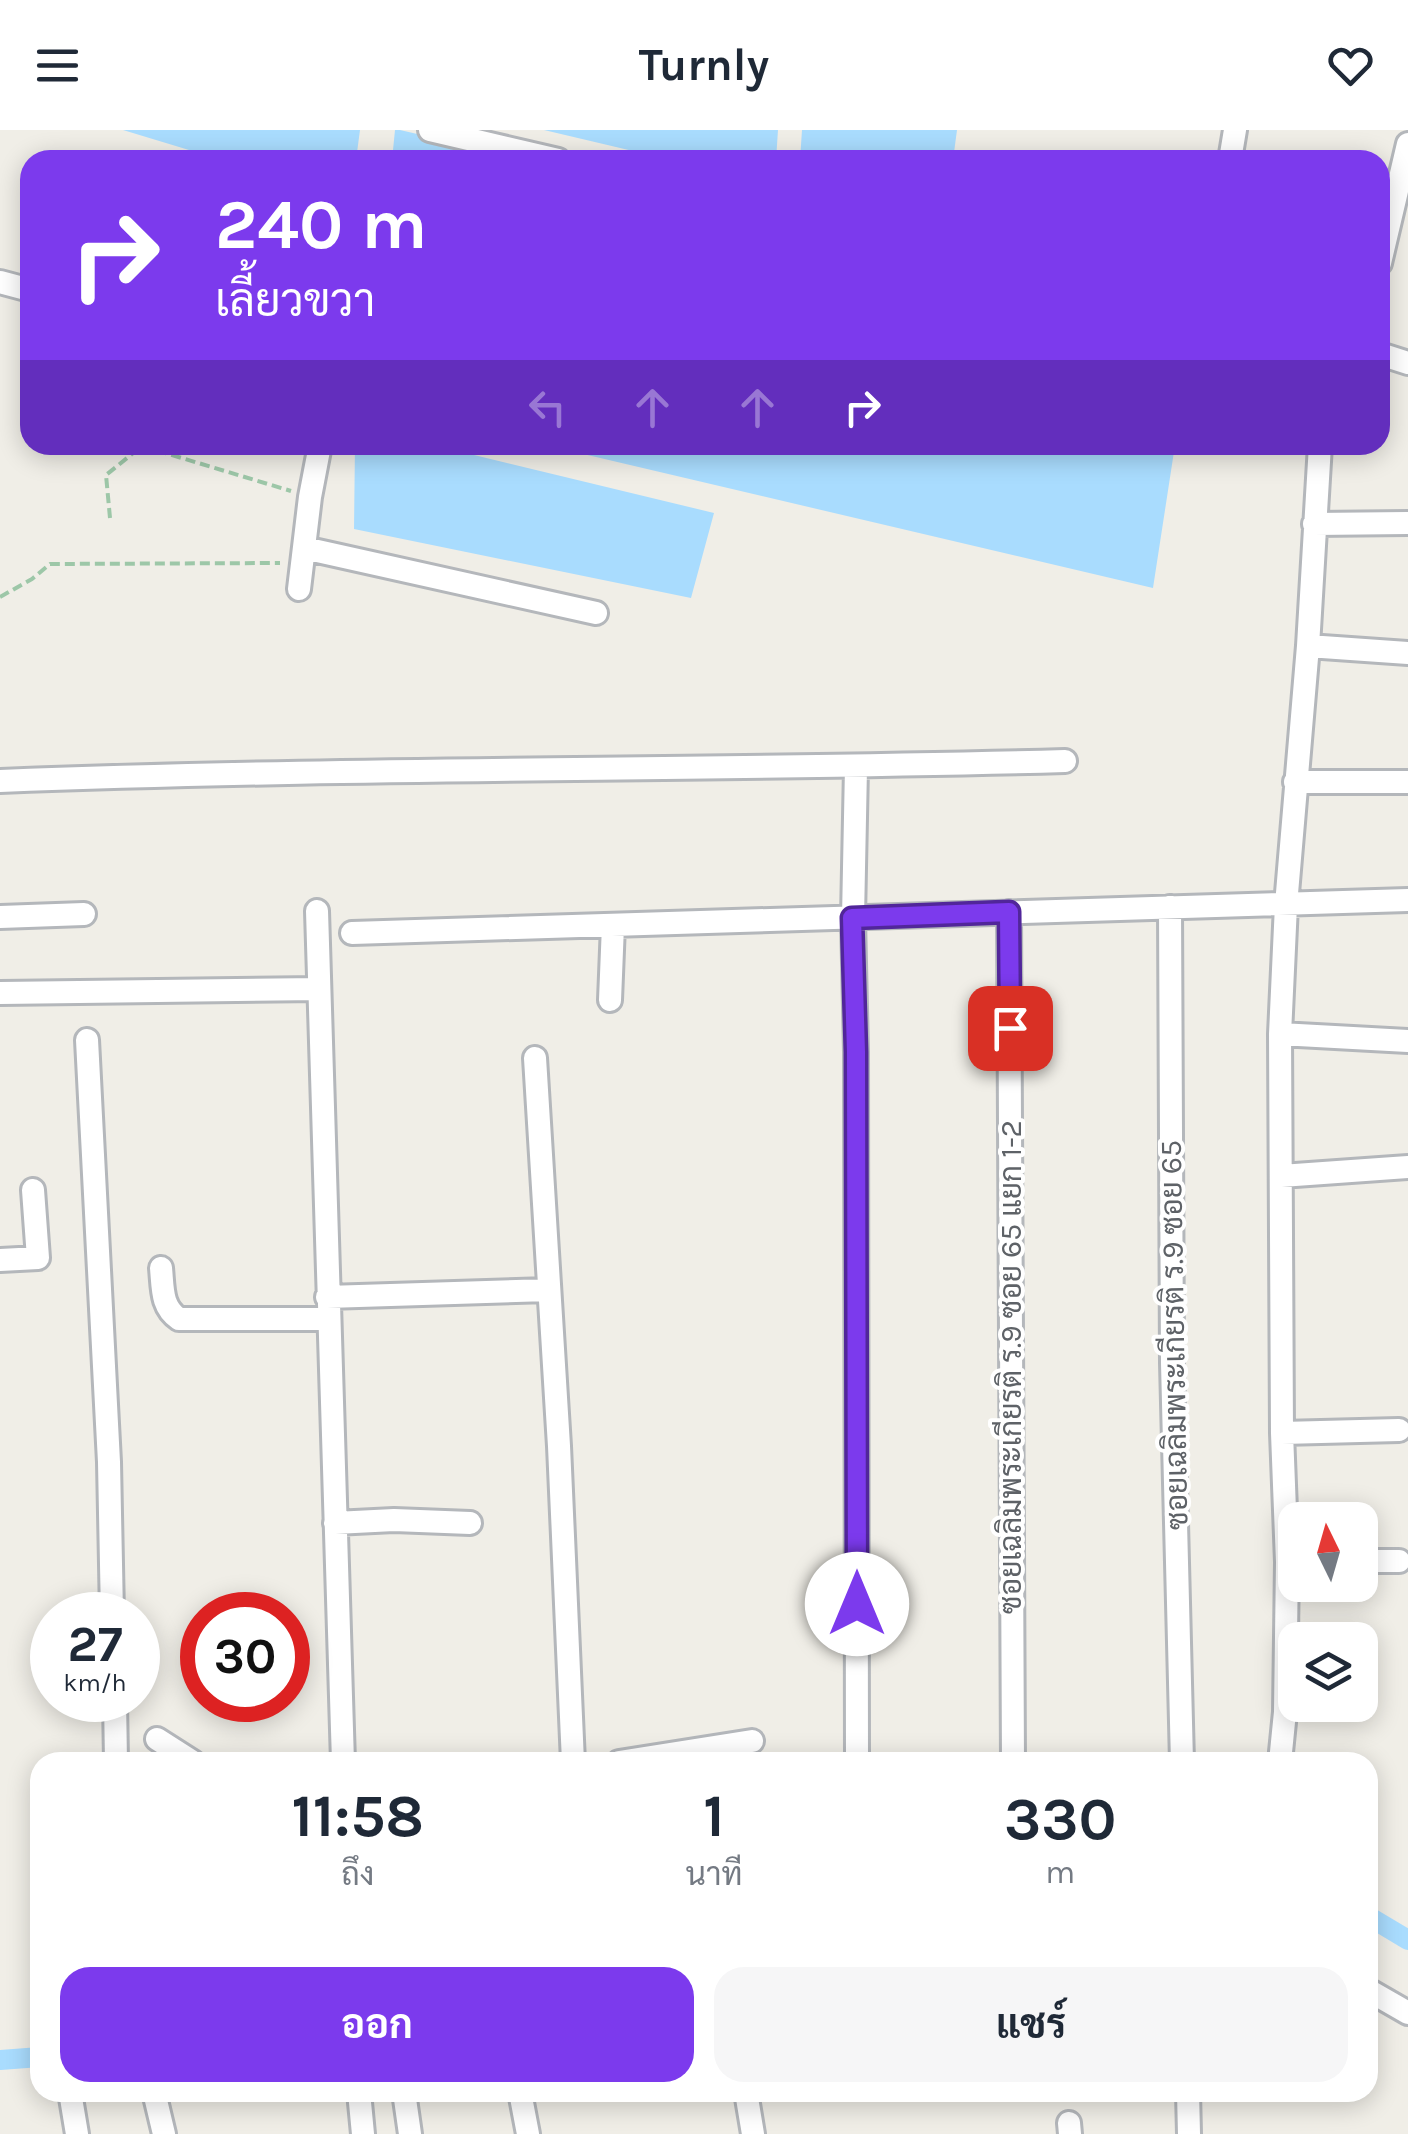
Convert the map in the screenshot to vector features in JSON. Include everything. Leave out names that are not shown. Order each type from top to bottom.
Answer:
[{"type":"street","points":[[430,130],[515,150]]},
{"type":"street","points":[[1390,220],[1408,144]]},
{"type":"street","points":[[299,589],[318,455]]},
{"type":"street","points":[[1287,1502],[1282,1433],[1280,1034],[1319,455]]},
{"type":"street","points":[[1314,524],[1408,523]]},
{"type":"street","points":[[303,555],[596,613]]},
{"type":"street","points":[[1308,646],[1408,652]]},
{"type":"street","points":[[0,781],[213,773],[1065,761]]},
{"type":"street","points":[[856,766],[852,918],[856,1052],[857,1752]]},
{"type":"street","points":[[1295,782],[1408,782]]},
{"type":"street","points":[[352,933],[1408,900]]},
{"type":"street","name":"ซอยเฉลิมพระเกียรติ ร.9 ซอย 65","points":[[1170,907],[1172,1363],[1182,1752]]},
{"type":"street","points":[[317,911],[343,1752]]},
{"type":"street","name":"ซอยเฉลิมพระเกียรติ ร.9 ซอย 65 แยก 1-2","points":[[1009,912],[1013,1752]]},
{"type":"street","points":[[0,918],[84,914]]},
{"type":"street","points":[[610,1000],[612,925]]},
{"type":"street","points":[[0,993],[319,989]]},
{"type":"street","points":[[1280,1034],[1408,1041]]},
{"type":"street","points":[[87,1040],[109,1462],[112,1592]]},
{"type":"street","points":[[535,1058],[573,1752]]},
{"type":"street","points":[[1280,1176],[1408,1167]]},
{"type":"street","points":[[0,1260],[38,1258],[33,1190]]},
{"type":"street","points":[[162,1268],[164,1299],[179,1319],[548,1290]]},
{"type":"street","points":[[1282,1433],[1398,1430]]},
{"type":"street","points":[[335,1524],[394,1520],[470,1522]]},
{"type":"street","points":[[1378,1561],[1399,1561]]},
{"type":"street","points":[[1281,1752],[1289,1602]]},
{"type":"street","points":[[115,1722],[116,1752]]},
{"type":"street","points":[[157,1738],[178,1752]]},
{"type":"street","points":[[683,1752],[752,1741]]},
{"type":"street","points":[[1378,1996],[1408,2014]]},
{"type":"street","points":[[72,2102],[77,2134]]},
{"type":"street","points":[[156,2102],[164,2134]]},
{"type":"street","points":[[360,2102],[363,2134]]},
{"type":"street","points":[[405,2102],[410,2134]]},
{"type":"street","points":[[522,2102],[528,2134]]},
{"type":"street","points":[[748,2102],[753,2134]]},
{"type":"street","points":[[1188,2102],[1190,2134]]},
{"type":"path","points":[[110,518],[106,475],[131,455]]},
{"type":"path","points":[[172,455],[310,497]]},
{"type":"path","points":[[0,598],[50,564],[303,555]]},
{"type":"water","points":[[123,130],[360,130],[357,150],[189,150]]},
{"type":"water","points":[[395,130],[400,130],[487,150],[393,150]]},
{"type":"water","points":[[544,130],[778,130],[777,150],[629,150]]},
{"type":"water","points":[[802,130],[957,130],[954,150],[801,150]]},
{"type":"water","points":[[355,455],[474,455],[714,513],[691,598],[354,529]]},
{"type":"water","points":[[588,455],[1173,455],[1153,588]]},
{"type":"waterway","points":[[1378,1922],[1408,1940]]},
{"type":"waterway","points":[[0,2060],[30,2058]]},
{"type":"route","points":[[857,1604],[856,1052],[852,918],[1009,912],[1010,1028]]}]
